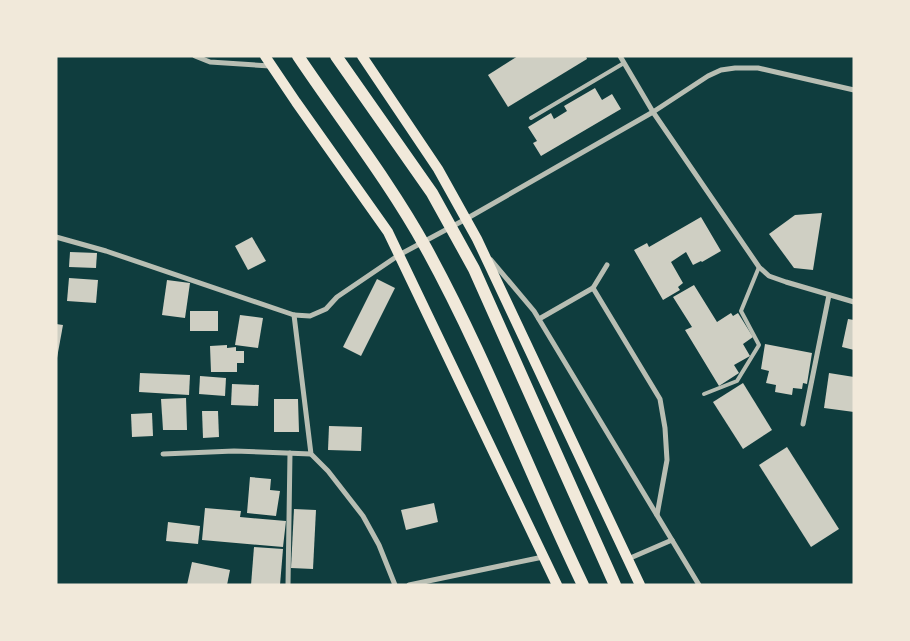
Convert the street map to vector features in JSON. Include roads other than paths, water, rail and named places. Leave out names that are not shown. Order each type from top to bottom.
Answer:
[{"type":"highway","points":[[298,56],[384,180],[425,247],[485,367],[583,585]]},
{"type":"highway","points":[[336,56],[432,193],[474,269],[615,585]]},
{"type":"main road","points":[[265,56],[388,232],[557,585]]},
{"type":"main road","points":[[362,56],[438,169],[483,250],[640,585]]},
{"type":"street","points":[[195,56],[210,62],[272,66]]},
{"type":"street","points":[[620,56],[653,112],[759,267],[770,276],[786,282],[854,302]]},
{"type":"street","points":[[56,236],[106,250],[294,315],[310,316],[326,309],[337,297],[400,255],[653,112],[708,76],[721,70],[758,68],[854,90]]},
{"type":"street","points":[[483,250],[534,311],[699,585]]},
{"type":"street","points":[[539,320],[593,288],[607,265]]},
{"type":"street","points":[[593,288],[660,399],[665,428],[667,460],[657,515]]},
{"type":"street","points":[[803,424],[829,295]]},
{"type":"street","points":[[294,315],[311,454],[328,471],[363,516],[380,545],[395,585]]},
{"type":"street","points":[[163,454],[234,451],[311,454]]},
{"type":"street","points":[[288,585],[290,453]]},
{"type":"street","points":[[628,559],[672,540]]},
{"type":"street","points":[[409,585],[544,557]]},
{"type":"lane","points":[[531,118],[624,63]]},
{"type":"lane","points":[[704,394],[737,382],[760,345],[741,311],[759,267]]}]
